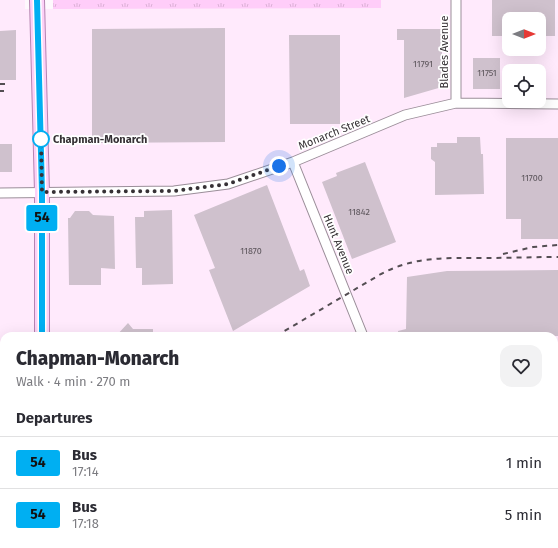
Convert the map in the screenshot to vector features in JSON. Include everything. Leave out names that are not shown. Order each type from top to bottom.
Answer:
[{"type":"main road","points":[[37,0],[42,192],[42,332]]},
{"type":"street","name":"Blades Avenue","points":[[456,0],[456,103]]},
{"type":"street","name":"Monarch Street","points":[[0,193],[174,191],[228,184],[293,162],[405,116],[456,103],[558,104]]},
{"type":"street","name":"Hunt Avenue","points":[[293,162],[361,332]]},
{"type":"shaded area","points":[[0,0],[25,0],[25,9],[380,8],[381,0],[558,0],[558,332],[0,332]]},
{"type":"green space","points":[[53,0],[381,0],[381,8],[53,9]]},
{"type":"building","points":[[492,0],[555,0],[555,36],[546,36],[546,12],[502,12],[502,36],[492,36]]},
{"type":"building","points":[[225,28],[225,142],[92,143],[92,29]]},
{"type":"building","points":[[397,29],[442,29],[442,87],[404,98],[404,40],[397,40]]},
{"type":"building","points":[[16,30],[16,80],[0,80],[0,31]]},
{"type":"building","points":[[289,35],[340,35],[340,124],[290,124]]},
{"type":"building","points":[[473,58],[500,58],[500,89],[473,89]]},
{"type":"building","points":[[457,137],[480,137],[481,154],[483,154],[484,194],[435,195],[435,162],[431,159],[431,147],[437,147],[437,143],[457,143]]},
{"type":"building","points":[[506,138],[558,138],[558,239],[521,239],[521,219],[506,219]]},
{"type":"building","points":[[0,144],[12,144],[12,172],[0,172]]},
{"type":"building","points":[[365,162],[396,242],[352,259],[322,182],[337,176],[336,173]]},
{"type":"building","points":[[267,185],[300,271],[304,269],[310,286],[233,331],[209,270],[215,268],[194,215]]},
{"type":"building","points":[[172,210],[173,284],[142,285],[142,268],[136,268],[135,217],[144,217],[144,211]]},
{"type":"building","points":[[75,211],[89,211],[93,215],[114,216],[115,269],[101,268],[101,285],[69,285],[68,218],[70,218]]},
{"type":"building","points":[[558,270],[558,332],[398,332],[406,329],[407,277],[447,271]]},
{"type":"building","points":[[128,323],[133,329],[153,329],[153,332],[120,332]]},
{"type":"railway","points":[[0,84],[10,84]]},
{"type":"railway","points":[[503,254],[533,247],[558,245]]},
{"type":"railway","points":[[283,332],[381,274],[406,264],[444,258],[558,257]]},
{"type":"bus line","name":"54","points":[[37,0],[42,192],[42,332]]},
{"type":"place","name":"Chapman-Monarch","points":[[41,139]]},
{"type":"route","points":[[41,139],[42,192],[174,191],[228,184],[279,166]]}]
